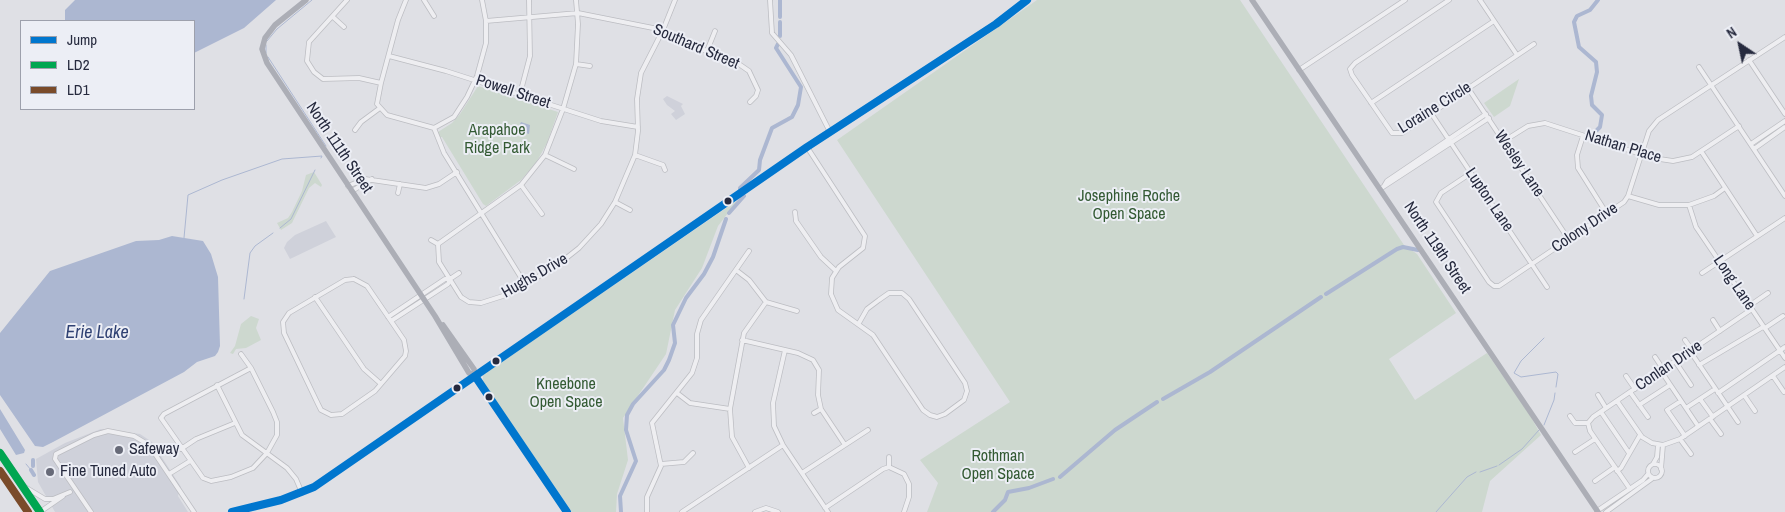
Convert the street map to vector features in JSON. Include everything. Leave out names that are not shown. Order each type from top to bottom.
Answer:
[{"type":"main road","points":[[0,453],[40,512]]},
{"type":"street","name":"North 111th Street","points":[[306,0],[269,31],[263,43],[264,56],[274,75],[422,297],[474,369],[475,376],[567,512]]},
{"type":"street","points":[[348,0],[309,42],[306,55],[310,68],[324,79],[359,78],[380,83]]},
{"type":"street","points":[[406,0],[398,20],[377,100],[380,108],[387,115],[434,128],[454,117],[476,80],[484,54],[486,21],[482,0]]},
{"type":"street","points":[[424,0],[434,16]]},
{"type":"street","points":[[520,94],[530,56],[531,17],[529,0]]},
{"type":"street","points":[[431,240],[438,244],[446,236],[521,185],[545,155],[563,108],[576,64],[578,13],[576,0]]},
{"type":"street","name":"Hughs Drive","points":[[438,244],[439,262],[461,296],[469,302],[475,303],[498,298],[525,284],[555,267],[580,248],[601,224],[615,202],[635,154],[638,127],[637,99],[641,73],[663,30],[675,0]]},
{"type":"street","points":[[770,0],[772,34],[791,55],[830,132]]},
{"type":"street","points":[[232,512],[302,493],[325,480],[807,147],[996,24],[1027,0]]},
{"type":"street","name":"North 119th Street","points":[[1252,0],[1382,187],[1598,512]]},
{"type":"street","points":[[1300,70],[1406,0]]},
{"type":"street","name":"Loraine Circle","points":[[1449,0],[1352,66],[1352,75],[1389,131],[1395,134],[1402,133],[1534,44]]},
{"type":"street","points":[[1480,0],[1517,55]]},
{"type":"street","name":"Southard Street","points":[[486,21],[578,13],[663,30],[707,51],[733,60],[750,71],[758,90],[756,96],[750,102]]},
{"type":"street","points":[[333,17],[344,27]]},
{"type":"street","points":[[1371,103],[1494,21]]},
{"type":"street","points":[[707,51],[715,31]]},
{"type":"street","name":"Colony Drive","points":[[1471,174],[1437,198],[1438,206],[1489,282],[1494,286],[1502,285],[1607,214],[1628,196],[1652,126],[1711,84],[1785,37]]},
{"type":"street","name":"Powell Street","points":[[389,56],[476,80],[601,121],[638,127]]},
{"type":"street","points":[[1749,60],[1785,114]]},
{"type":"street","points":[[576,64],[590,66]]},
{"type":"street","points":[[1699,67],[1785,196]]},
{"type":"street","name":"Wesley Lane","points":[[1468,88],[1570,240]]},
{"type":"street","points":[[355,130],[365,118],[380,108]]},
{"type":"street","name":"Lupton Lane","points":[[1431,113],[1547,287]]},
{"type":"street","points":[[1382,187],[1387,181],[1450,142],[1487,116]]},
{"type":"street","points":[[1751,144],[1785,122]]},
{"type":"street","name":"Nathan Place","points":[[1504,141],[1528,126],[1539,123],[1642,154],[1673,161],[1692,157],[1739,126]]},
{"type":"street","points":[[1754,149],[1785,127]]},
{"type":"street","points":[[434,128],[438,143],[525,284]]},
{"type":"street","points":[[1583,136],[1577,155],[1578,168],[1607,214]]},
{"type":"street","points":[[807,147],[866,236],[863,248],[836,271],[831,286],[833,302],[845,316],[873,335],[923,410],[937,417],[945,414],[964,400],[967,391],[965,383],[909,298],[902,293],[889,293],[867,308],[859,324]]},
{"type":"street","points":[[1701,152],[1757,236]]},
{"type":"street","points":[[635,154],[663,165],[665,170]]},
{"type":"street","points":[[545,155],[574,169]]},
{"type":"street","points":[[350,189],[372,179],[418,188],[434,186],[456,172]]},
{"type":"street","points":[[398,193],[400,184]]},
{"type":"street","points":[[521,185],[542,214]]},
{"type":"street","points":[[1628,196],[1659,205],[1689,205],[1714,196],[1725,188]]},
{"type":"street","points":[[615,202],[630,210]]},
{"type":"street","name":"Long Lane","points":[[1689,205],[1696,227],[1785,358]]},
{"type":"street","points":[[795,212],[796,221],[821,257],[836,271]]},
{"type":"street","points":[[1702,273],[1785,218]]},
{"type":"street","points":[[647,512],[647,497],[660,472],[661,464],[652,423],[677,393],[695,367],[701,320],[749,251]]},
{"type":"street","points":[[736,270],[749,280],[766,302],[797,311]]},
{"type":"street","points":[[389,319],[422,297],[448,284],[450,279],[459,273]]},
{"type":"street","points":[[350,279],[364,282],[404,340],[405,356],[375,391],[342,414],[331,415],[326,413],[318,404],[284,333],[283,322],[289,313],[315,297],[350,279]]},
{"type":"street","name":"Conlan Drive","points":[[1588,423],[1606,408],[1720,331],[1768,293]]},
{"type":"street","points":[[315,297],[364,369],[381,384]]},
{"type":"street","points":[[749,468],[732,437],[730,409],[742,340],[746,330],[766,302]]},
{"type":"street","points":[[1699,365],[1783,316]]},
{"type":"street","points":[[1713,320],[1720,331]]},
{"type":"street","points":[[742,340],[806,356],[817,365],[820,377],[818,395],[821,410],[845,445]]},
{"type":"street","points":[[1685,340],[1699,365],[1738,422]]},
{"type":"street","points":[[1686,408],[1717,391],[1785,347]]},
{"type":"street","points":[[785,350],[772,413],[774,426],[783,445],[827,510],[883,469],[889,467],[904,474],[909,484],[909,497],[904,512]]},
{"type":"street","points":[[241,354],[251,368],[277,422],[277,435],[268,453],[253,468],[244,474],[211,481],[199,474],[161,418],[164,414],[251,368]]},
{"type":"street","points":[[1655,357],[1670,385],[1698,426]]},
{"type":"street","points":[[1675,362],[1691,385]]},
{"type":"street","points":[[1617,401],[1640,435],[1647,441],[1664,445],[1682,437],[1785,368]]},
{"type":"street","points":[[1626,376],[1635,388]]},
{"type":"street","points":[[1773,376],[1784,392]]},
{"type":"street","points":[[217,385],[235,423],[246,438],[292,473],[302,493]]},
{"type":"street","points":[[1640,405],[1670,385]]},
{"type":"street","points":[[1630,392],[1648,417]]},
{"type":"street","points":[[677,393],[690,403],[730,409]]},
{"type":"street","points":[[1598,395],[1606,408]]},
{"type":"street","points":[[1744,395],[1755,411]]},
{"type":"street","points":[[1700,399],[1721,434]]},
{"type":"street","points":[[1681,401],[1667,410],[1691,454]]},
{"type":"street","points":[[814,413],[821,410]]},
{"type":"street","points":[[1601,412],[1629,453]]},
{"type":"street","points":[[1570,416],[1575,423],[1588,423],[1596,439],[1630,490]]},
{"type":"street","points":[[181,449],[196,440],[235,423]]},
{"type":"street","points":[[802,473],[868,430]]},
{"type":"street","points":[[91,512],[55,459],[56,454],[94,435],[108,431],[142,439],[150,444],[194,512]]},
{"type":"street","points":[[1595,481],[1616,469],[1640,435]]},
{"type":"street","points":[[1575,452],[1596,439]]},
{"type":"street","points":[[682,512],[783,445]]},
{"type":"street","points":[[1598,512],[1630,490],[1648,474],[1649,468],[1657,456],[1658,445]]},
{"type":"street","points":[[1606,512],[1653,478],[1661,475],[1664,445]]},
{"type":"street","points":[[661,464],[684,462],[693,453]]},
{"type":"street","points":[[889,467],[890,457]]},
{"type":"street","points":[[169,474],[190,461]]},
{"type":"street","points":[[1652,464],[1657,464],[1661,468]]},
{"type":"street","points":[[1648,474],[1653,478]]},
{"type":"street","points":[[22,485],[45,499],[53,499],[70,492]]},
{"type":"street","points":[[40,512],[75,488]]},
{"type":"street","points":[[756,512],[766,508],[778,512]]},
{"type":"shaded area","points":[[667,96],[683,104],[681,106],[685,114],[676,120],[671,114],[675,111],[663,99]]},
{"type":"shaded area","points":[[326,221],[336,237],[290,259],[284,248],[287,242],[295,235]]},
{"type":"shaded area","points":[[101,429],[140,434],[152,442],[181,487],[178,496],[188,512],[55,512],[38,482],[36,459],[65,443]]},
{"type":"green space","name":"Josephine Roche Open Space","points":[[1037,0],[1240,0],[1404,245],[1417,254],[1456,313],[1389,359],[1415,400],[1487,353],[1528,412],[1541,435],[1490,481],[1482,512],[927,512],[938,483],[920,460],[1010,402],[837,140]]},
{"type":"green space","points":[[1519,79],[1510,106],[1494,117],[1484,103]]},
{"type":"green space","name":"Arapahoe Ridge Park","points":[[478,86],[558,112],[547,143],[536,163],[521,180],[486,206],[442,137],[439,137],[438,132],[452,123],[460,114]]},
{"type":"green space","points":[[314,172],[322,185],[321,187],[315,183],[309,188],[292,223],[281,230],[277,223],[288,218],[302,191],[306,175]]},
{"type":"green space","name":"Kneebone Open Space","points":[[738,200],[718,226],[702,268],[675,310],[666,354],[623,418],[628,460],[617,494],[616,512],[572,512],[483,382],[483,375]]},
{"type":"green space","points":[[251,316],[259,319],[256,328],[261,340],[246,348],[236,349],[233,354],[230,353],[235,346],[241,324]]},
{"type":"water","points":[[75,0],[276,0],[244,28],[195,52],[195,20],[65,20],[65,10]]},
{"type":"water","points":[[521,122],[530,125],[529,134],[517,130]]},
{"type":"water","name":"Erie Lake","points":[[172,236],[203,241],[211,254],[218,277],[220,346],[218,352],[215,356],[197,362],[184,372],[53,442],[43,447],[35,446],[0,395],[0,333],[50,271],[136,241],[159,240]]},
{"type":"water","points":[[0,409],[25,450],[24,453],[16,455],[0,429]]},
{"type":"waterway","points":[[267,41],[277,29],[312,0]]},
{"type":"waterway","points":[[780,0],[780,17]]},
{"type":"waterway","points":[[1597,130],[1600,127],[1602,115],[1592,105],[1591,96],[1597,72],[1596,62],[1579,47],[1574,22],[1577,16],[1590,10],[1598,0]]},
{"type":"waterway","points":[[780,22],[780,36]]},
{"type":"waterway","points":[[740,191],[740,188],[759,170],[760,160],[772,128],[792,117],[798,105],[801,87],[776,48],[778,44]]},
{"type":"waterway","points":[[266,45],[266,53]]},
{"type":"waterway","points":[[268,57],[326,146]]},
{"type":"waterway","points":[[184,238],[188,195],[222,180],[282,159],[322,156],[321,158]]},
{"type":"waterway","points":[[280,228],[291,219],[315,170]]},
{"type":"waterway","points":[[729,213],[744,196]]},
{"type":"waterway","points":[[621,512],[620,496],[636,461],[626,430],[627,415],[633,404],[664,370],[675,343],[673,325],[686,298],[704,274],[713,257],[726,219]]},
{"type":"waterway","points":[[244,299],[250,253],[255,246],[273,233]]},
{"type":"waterway","points":[[1326,294],[1397,249],[1403,247],[1418,250]]},
{"type":"waterway","points":[[1163,399],[1210,372],[1321,297]]},
{"type":"waterway","points":[[1544,338],[1521,361],[1514,373],[1521,377],[1556,372],[1558,374],[1556,387]]},
{"type":"waterway","points":[[1544,425],[1555,393]]},
{"type":"waterway","points":[[1060,477],[1115,430],[1157,402]]},
{"type":"waterway","points":[[1499,465],[1522,449],[1539,430]]},
{"type":"waterway","points":[[33,460],[33,466]]},
{"type":"waterway","points":[[26,464],[31,470]]},
{"type":"waterway","points":[[1480,472],[1497,466]]},
{"type":"waterway","points":[[31,470],[34,475]]},
{"type":"waterway","points":[[1436,512],[1467,477],[1476,472]]},
{"type":"waterway","points":[[993,512],[1005,500],[1008,492],[1029,488],[1053,479]]},
{"type":"transit line","name":"Jump","points":[[232,512],[281,500],[314,487],[807,147],[996,24],[1027,0]]},
{"type":"transit line","name":"Jump","points":[[475,376],[567,512]]},
{"type":"transit line","name":"LD2","points":[[0,453],[40,512]]},
{"type":"transit line","name":"LD1","points":[[0,471],[28,512]]},
{"type":"place","name":"Safeway","points":[[119,450]]},
{"type":"place","name":"Fine Tuned Auto","points":[[50,472]]},
{"type":"park label","name":"Rothman Open Space","points":[[998,466]]}]
